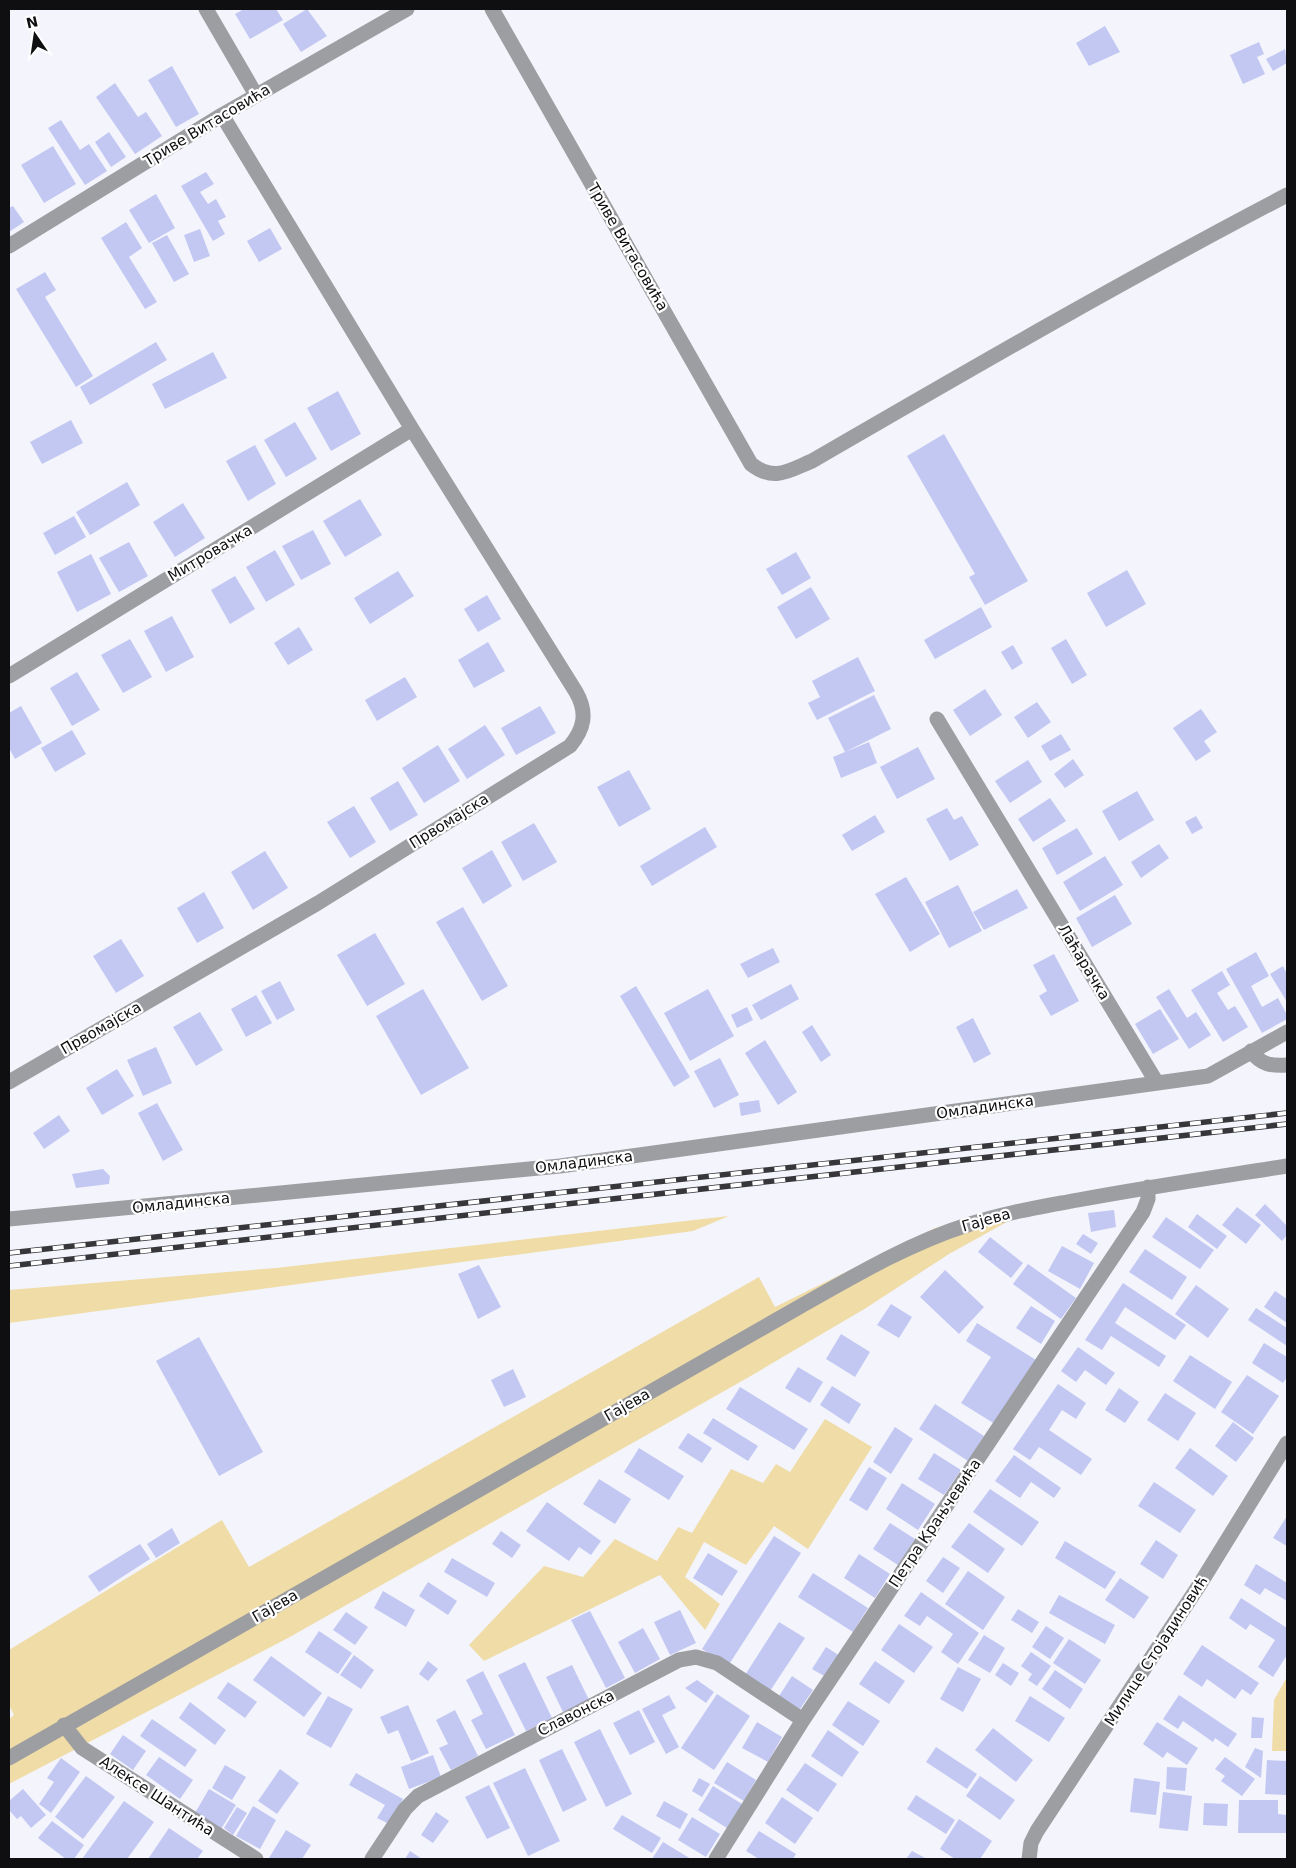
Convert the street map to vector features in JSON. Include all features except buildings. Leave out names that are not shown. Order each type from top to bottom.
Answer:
[{"type":"street","points":[[206,9],[256,95]]},
{"type":"street","name":"Триве Витасовића","points":[[9,246],[222,115],[407,9]]},
{"type":"street","name":"Триве Витасовића","points":[[492,9],[751,464],[762,473],[786,472],[812,461],[1020,340],[1287,195]]},
{"type":"street","name":"Првомајска","points":[[9,1082],[326,898],[570,746],[577,738],[584,722],[581,700],[412,429],[222,115]]},
{"type":"street","name":"Митровачка","points":[[9,676],[412,429]]},
{"type":"street","name":"Лаћарачка","points":[[937,719],[1157,1083]]},
{"type":"street","points":[[1157,1083],[1208,1076],[1287,1032]]},
{"type":"street","points":[[1250,1051],[1258,1060],[1266,1065],[1287,1065]]},
{"type":"street","name":"Омладинска","points":[[9,1219],[560,1166],[1157,1083]]},
{"type":"street","name":"Гајева","points":[[9,1758],[873,1266],[966,1225],[1012,1212],[1148,1187],[1287,1166]]},
{"type":"street","name":"Петра Крањчевића","points":[[716,1859],[803,1720],[1143,1212],[1148,1199],[1148,1187]]},
{"type":"street","name":"Милице Стојадиновић","points":[[1029,1859],[1031,1843],[1037,1831],[1200,1584],[1285,1450]]},
{"type":"street","name":"Славонска","points":[[372,1859],[405,1810],[418,1796],[679,1660],[696,1657],[717,1663],[803,1720]]},
{"type":"street","name":"Алексе Шантића","points":[[64,1725],[82,1748],[256,1859]]},
{"type":"shaded area","points":[[1052,1197],[949,1254],[866,1308],[749,1377],[288,1638],[9,1784],[9,1719],[14,1715],[9,1705],[9,1650],[222,1520],[249,1567],[759,1277],[775,1307],[935,1228]]},
{"type":"shaded area","points":[[729,1216],[693,1231],[9,1323],[9,1290],[276,1268]]},
{"type":"shaded area","points":[[825,1419],[872,1447],[808,1549],[774,1526],[746,1565],[704,1542],[685,1577],[720,1604],[705,1630],[660,1575],[484,1661],[469,1645],[544,1566],[583,1577],[615,1539],[657,1561],[678,1527],[692,1533],[731,1469],[763,1483],[776,1464],[790,1472]]},
{"type":"shaded area","points":[[1287,1677],[1287,1751],[1272,1751],[1274,1700]]},
{"type":"railway","points":[[9,1253],[1287,1113]]},
{"type":"railway","points":[[9,1266],[1287,1124]]}]
